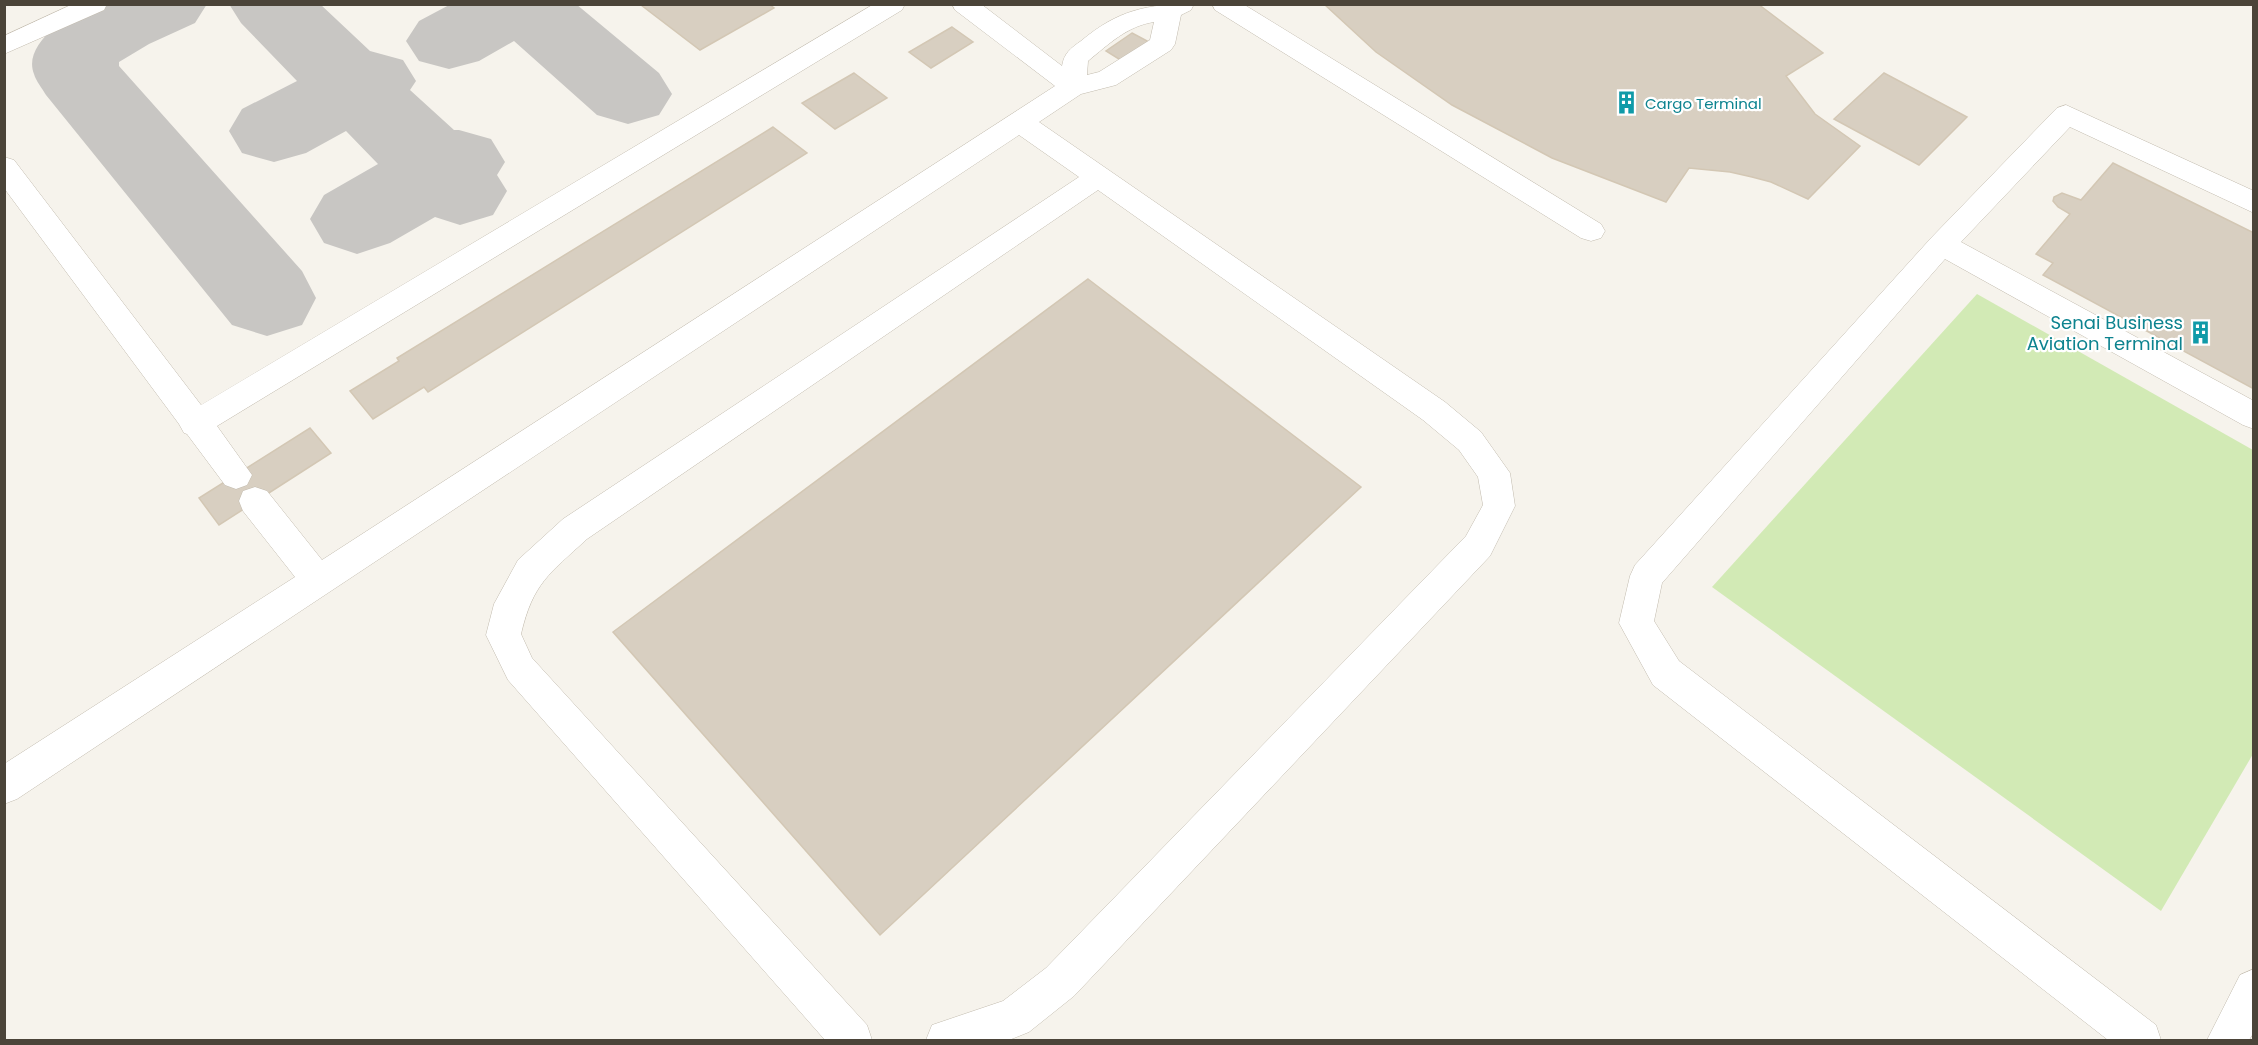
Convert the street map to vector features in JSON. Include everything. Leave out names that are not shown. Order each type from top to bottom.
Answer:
[{"type":"lane","points":[[4,46],[95,4]]},
{"type":"lane","points":[[195,424],[892,4]]},
{"type":"lane","points":[[964,4],[1073,87]]},
{"type":"lane","points":[[1224,4],[1591,231]]},
{"type":"lane","points":[[1073,87],[1076,58],[1100,38],[1128,21],[1176,9]]},
{"type":"lane","points":[[4,786],[1073,87],[1107,79],[1162,44],[1176,9]]},
{"type":"lane","points":[[2141,1041],[1666,673],[1635,623],[1647,576],[1942,244],[2066,114],[2253,203]]},
{"type":"lane","points":[[946,1041],[1015,1018],[1060,982],[1478,546],[1499,506],[1494,473],[1470,441],[1434,411],[1020,122]]},
{"type":"lane","points":[[4,167],[195,424],[236,475]]},
{"type":"lane","points":[[852,1041],[520,669],[503,635],[512,604],[530,570],[575,529],[1098,177]]},
{"type":"lane","points":[[1942,244],[2253,416]]},
{"type":"lane","points":[[255,501],[318,581]]},
{"type":"lane","points":[[2227,1041],[2253,989]]},
{"type":"green space","points":[[1977,294],[2253,450],[2253,754],[2161,911],[1712,587]]},
{"type":"building","points":[[769,4],[774,8],[700,50],[641,5]]},
{"type":"building","name":"Cargo Terminal","points":[[1324,4],[1758,4],[1823,53],[1786,76],[1815,114],[1860,146],[1808,199],[1771,182],[1752,177],[1730,172],[1689,168],[1666,202],[1552,158],[1452,105],[1376,52]]},
{"type":"building","points":[[952,27],[973,42],[931,68],[909,52]]},
{"type":"building","points":[[1132,33],[1153,44],[1127,64],[1106,51]]},
{"type":"building","points":[[854,73],[887,98],[835,129],[802,103]]},
{"type":"building","points":[[1884,73],[1967,117],[1919,165],[1834,119]]},
{"type":"building","points":[[773,127],[807,153],[428,392],[424,387],[373,419],[350,391],[399,361],[397,358]]},
{"type":"building","name":"Senai Business Aviation Terminal","points":[[2113,163],[2254,233],[2254,389],[2043,275],[2053,263],[2036,254],[2070,214],[2058,207],[2053,201],[2054,197],[2062,193],[2081,200]]},
{"type":"building","points":[[1088,279],[1361,487],[880,935],[613,632]]},
{"type":"building","points":[[310,428],[331,453],[219,525],[199,498]]},
{"type":"taxiway","points":[[166,4],[119,24],[86,44],[77,57],[77,74],[267,298]]},
{"type":"taxiway","points":[[270,4],[347,80]]},
{"type":"taxiway","points":[[449,41],[504,11],[511,4]]},
{"type":"taxiway","points":[[523,4],[628,94]]},
{"type":"taxiway","points":[[274,131],[340,96],[347,85],[347,80]]},
{"type":"taxiway","points":[[347,80],[372,81]]},
{"type":"taxiway","points":[[347,80],[431,162]]},
{"type":"taxiway","points":[[357,219],[421,182],[429,173],[431,162]]},
{"type":"taxiway","points":[[431,162],[442,164],[459,162]]},
{"type":"taxiway","points":[[431,162],[460,191]]},
{"type":"place","name":"Cargo Terminal","points":[[1627,103]]},
{"type":"place","name":"Senai Business Aviation Terminal","points":[[2201,332]]}]
